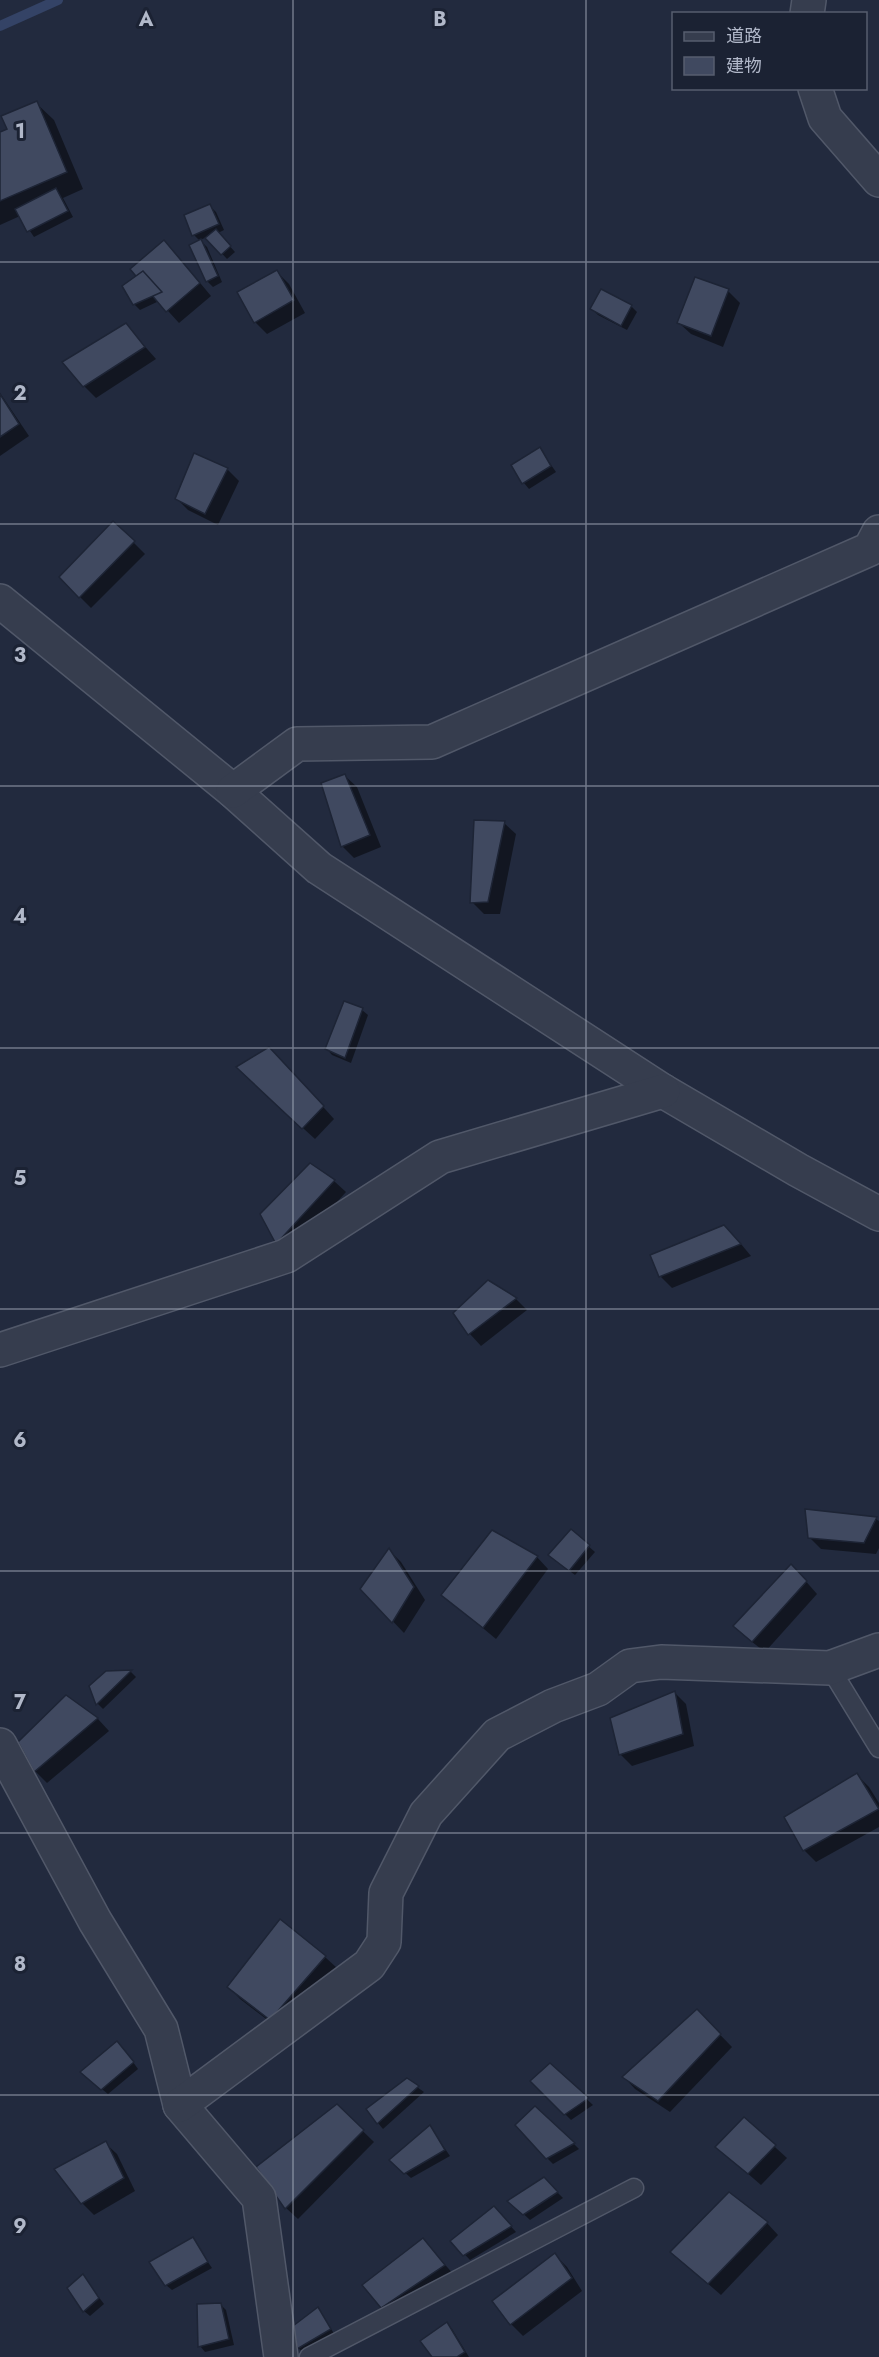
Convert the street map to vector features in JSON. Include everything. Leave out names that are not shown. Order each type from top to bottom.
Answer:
[{"type":"street","points":[[816,90],[825,118],[879,180]]},
{"type":"street","points":[[233,791],[297,744],[432,742],[870,549],[879,532]]},
{"type":"street","points":[[0,601],[233,791],[319,868],[663,1091],[798,1170],[879,1214]]},
{"type":"street","points":[[0,1350],[286,1256],[440,1157],[663,1091]]},
{"type":"street","points":[[180,2105],[369,1965],[384,1942],[386,1893],[426,1814],[496,1735],[553,1706],[598,1689],[630,1666],[661,1662],[830,1668],[879,1650]]},
{"type":"street","points":[[0,1745],[95,1921],[160,2029],[180,2105],[259,2198],[285,2356]]},
{"type":"lane","points":[[830,1668],[879,1748]]},
{"type":"lane","points":[[285,2356],[634,2188]]},
{"type":"building","points":[[37,101],[67,172],[0,201],[0,132],[7,129],[1,116]]},
{"type":"building","points":[[56,188],[68,211],[27,232],[15,209]]},
{"type":"building","points":[[210,204],[219,224],[192,236],[184,215]]},
{"type":"building","points":[[216,229],[231,246],[221,255],[205,238]]},
{"type":"building","points":[[201,239],[218,276],[206,282],[189,245]]},
{"type":"building","points":[[164,240],[200,283],[166,312],[130,269]]},
{"type":"building","points":[[277,270],[294,300],[254,323],[237,292]]},
{"type":"building","points":[[143,271],[162,292],[133,305],[122,286]]},
{"type":"building","points":[[695,277],[729,289],[711,336],[677,323]]},
{"type":"building","points":[[601,289],[632,305],[621,326],[590,309]]},
{"type":"building","points":[[126,323],[145,347],[83,387],[62,362]]},
{"type":"building","points":[[0,394],[19,424],[0,437]]},
{"type":"building","points":[[540,447],[551,466],[522,484],[511,465]]},
{"type":"building","points":[[194,453],[228,468],[205,514],[175,499]]},
{"type":"building","points":[[113,521],[135,541],[79,598],[59,577]]},
{"type":"building","points":[[345,774],[370,835],[341,847],[321,783]]},
{"type":"building","points":[[474,820],[505,821],[488,902],[470,903]]},
{"type":"building","points":[[344,1001],[363,1008],[345,1058],[325,1049]]},
{"type":"building","points":[[269,1047],[324,1106],[302,1129],[236,1067]]},
{"type":"building","points":[[310,1163],[335,1180],[276,1244],[260,1214]]},
{"type":"building","points":[[724,1225],[741,1244],[659,1277],[650,1255]]},
{"type":"building","points":[[488,1280],[517,1298],[468,1335],[453,1313]]},
{"type":"building","points":[[805,1509],[877,1517],[864,1543],[808,1538]]},
{"type":"building","points":[[571,1529],[590,1545],[569,1571],[548,1555]]},
{"type":"building","points":[[492,1530],[538,1556],[483,1628],[441,1595]]},
{"type":"building","points":[[389,1548],[414,1587],[392,1623],[360,1589]]},
{"type":"building","points":[[791,1564],[807,1581],[752,1642],[733,1626]]},
{"type":"building","points":[[132,1670],[96,1705],[89,1686],[106,1671]]},
{"type":"building","points":[[675,1691],[683,1734],[619,1755],[610,1718]]},
{"type":"building","points":[[66,1695],[98,1718],[34,1772],[18,1742]]},
{"type":"building","points":[[857,1773],[879,1809],[803,1851],[784,1817]]},
{"type":"building","points":[[280,1919],[326,1956],[270,2020],[227,1987]]},
{"type":"building","points":[[697,2009],[721,2034],[658,2101],[622,2077]]},
{"type":"building","points":[[117,2041],[134,2062],[101,2090],[80,2072]]},
{"type":"building","points":[[550,2063],[589,2098],[564,2115],[530,2081]]},
{"type":"building","points":[[407,2078],[419,2086],[377,2124],[366,2109]]},
{"type":"building","points":[[337,2104],[364,2130],[285,2209],[256,2167]]},
{"type":"building","points":[[535,2106],[575,2143],[546,2159],[515,2125]]},
{"type":"building","points":[[744,2117],[776,2145],[748,2174],[715,2147]]},
{"type":"building","points":[[430,2125],[445,2150],[404,2174],[389,2160]]},
{"type":"building","points":[[106,2141],[124,2178],[81,2204],[54,2169]]},
{"type":"building","points":[[544,2177],[558,2192],[523,2215],[507,2201]]},
{"type":"building","points":[[729,2192],[768,2222],[708,2284],[670,2252]]},
{"type":"building","points":[[494,2206],[512,2226],[463,2256],[450,2241]]},
{"type":"building","points":[[193,2237],[208,2262],[165,2286],[149,2262]]},
{"type":"building","points":[[423,2238],[445,2265],[381,2308],[362,2285]]},
{"type":"building","points":[[555,2253],[572,2278],[510,2325],[492,2301]]},
{"type":"building","points":[[83,2274],[99,2298],[83,2312],[67,2288]]},
{"type":"building","points":[[221,2303],[229,2339],[198,2347],[197,2304]]},
{"type":"building","points":[[318,2307],[331,2329],[297,2349],[293,2326]]},
{"type":"building","points":[[447,2322],[465,2352],[457,2357],[432,2357],[420,2341]]},
{"type":"waterway","points":[[0,26],[58,0]]}]
